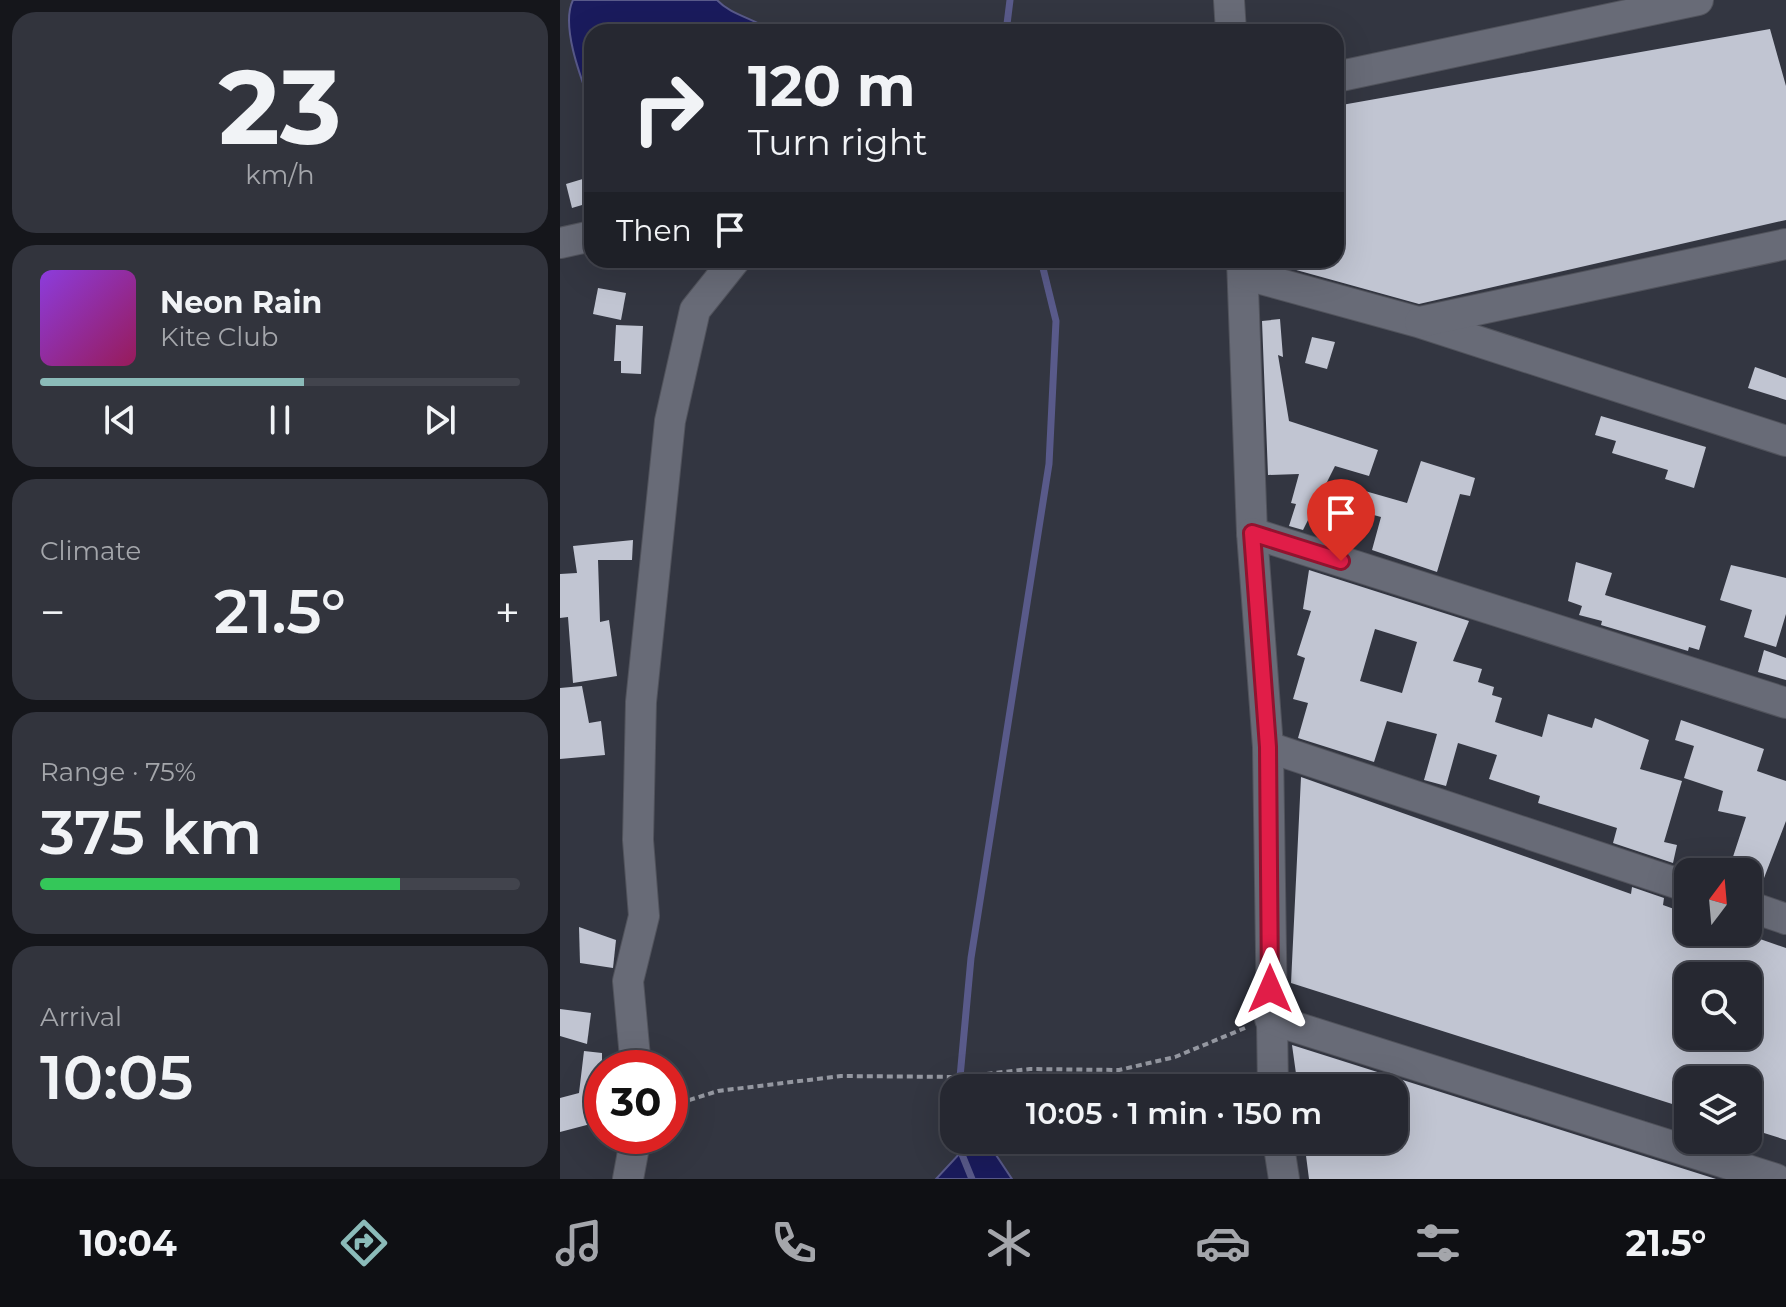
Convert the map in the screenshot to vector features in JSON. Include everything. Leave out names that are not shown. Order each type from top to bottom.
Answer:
[{"type":"street","points":[[1229,0],[1230,24]]},
{"type":"street","points":[[1344,75],[1698,0]]},
{"type":"street","points":[[560,243],[584,238]]},
{"type":"street","points":[[1418,322],[1786,244]]},
{"type":"street","points":[[634,1050],[628,981],[644,916],[638,840],[641,702],[668,435],[695,310],[729,268]]},
{"type":"street","points":[[1242,268],[1252,533],[1268,747],[1272,1074]]},
{"type":"street","points":[[1245,268],[1786,441]]},
{"type":"street","points":[[1252,533],[1786,703]]},
{"type":"street","points":[[1268,747],[1674,882]]},
{"type":"street","points":[[1762,911],[1786,919]]},
{"type":"street","points":[[1270,1019],[1776,1179]]},
{"type":"street","points":[[628,1179],[633,1154]]},
{"type":"street","points":[[1280,1154],[1284,1179]]},
{"type":"path","points":[[688,1100],[718,1091],[841,1076],[959,1077],[1030,1069],[1119,1070],[1175,1057],[1270,1019]]},
{"type":"shaded area","points":[[573,0],[717,0],[730,10],[761,24],[584,24],[584,86],[571,38],[570,11]]},
{"type":"shaded area","points":[[959,1154],[984,1154],[996,1155],[1012,1179],[936,1179]]},
{"type":"building","points":[[1770,29],[1786,86],[1786,220],[1419,304],[1289,268],[1344,268],[1344,105]]},
{"type":"building","points":[[584,179],[584,204],[572,208],[566,184]]},
{"type":"building","points":[[598,288],[626,293],[621,320],[593,314]]},
{"type":"building","points":[[1280,319],[1283,357],[1278,355],[1289,421],[1378,450],[1369,476],[1335,466],[1303,530],[1289,526],[1296,504],[1291,503],[1299,474],[1268,475],[1262,321]]},
{"type":"building","points":[[616,325],[643,326],[641,374],[621,373],[621,361],[614,361]]},
{"type":"building","points":[[1312,337],[1335,342],[1327,369],[1305,363]]},
{"type":"building","points":[[1755,367],[1786,378],[1786,400],[1748,388]]},
{"type":"building","points":[[1601,416],[1706,447],[1694,488],[1665,479],[1668,470],[1612,453],[1616,441],[1595,435]]},
{"type":"building","points":[[1421,461],[1475,478],[1470,496],[1460,494],[1437,572],[1372,550],[1381,517],[1359,511],[1365,491],[1407,503]]},
{"type":"building","points":[[633,540],[632,560],[598,560],[600,622],[609,620],[617,676],[573,683],[568,617],[560,618],[560,574],[577,573],[573,546]]},
{"type":"building","points":[[1576,562],[1612,573],[1605,595],[1706,626],[1699,650],[1689,647],[1688,651],[1601,625],[1602,621],[1579,615],[1582,606],[1568,601]]},
{"type":"building","points":[[1731,565],[1786,578],[1786,614],[1776,647],[1744,637],[1752,610],[1720,600]]},
{"type":"building","points":[[1309,570],[1469,621],[1453,661],[1482,669],[1478,682],[1494,687],[1492,695],[1502,698],[1495,722],[1542,737],[1548,714],[1592,728],[1595,718],[1649,740],[1640,769],[1682,781],[1664,842],[1677,845],[1673,863],[1613,843],[1617,828],[1538,803],[1540,796],[1489,779],[1497,755],[1458,743],[1446,786],[1424,780],[1437,734],[1387,721],[1374,762],[1298,738],[1308,703],[1293,699],[1305,658],[1297,655],[1311,611],[1303,609]],"holes":[[[1375,629],[1417,642],[1402,693],[1360,681]]]},
{"type":"building","points":[[1764,650],[1786,658],[1786,680],[1758,672]]},
{"type":"building","points":[[582,686],[589,723],[601,721],[605,755],[560,759],[560,688]]},
{"type":"building","points":[[1681,720],[1764,749],[1757,771],[1786,781],[1786,821],[1762,883],[1762,858],[1733,858],[1746,817],[1718,811],[1723,791],[1684,778],[1694,746],[1675,740]]},
{"type":"building","points":[[1301,777],[1631,894],[1632,887],[1664,898],[1663,905],[1674,909],[1674,946],[1762,946],[1762,940],[1786,948],[1786,1140],[1762,1132],[1762,1066],[1674,1066],[1674,1105],[1291,983]]},
{"type":"building","points":[[579,927],[616,940],[613,968],[580,963]]},
{"type":"building","points":[[560,1009],[591,1013],[587,1044],[560,1036]]},
{"type":"building","points":[[1292,1045],[1384,1074],[1296,1074]]},
{"type":"building","points":[[584,1051],[584,1126],[560,1132],[560,1098],[579,1093]]},
{"type":"building","points":[[1408,1082],[1716,1179],[1309,1179],[1306,1154],[1408,1154]]},
{"type":"waterway","points":[[1007,24],[1010,0]]},
{"type":"waterway","points":[[960,1074],[971,958],[1049,464],[1056,321],[1043,268]]},
{"type":"waterway","points":[[962,1154],[972,1179]]},
{"type":"route","points":[[1270,989],[1268,747],[1252,533],[1341,561]]}]
